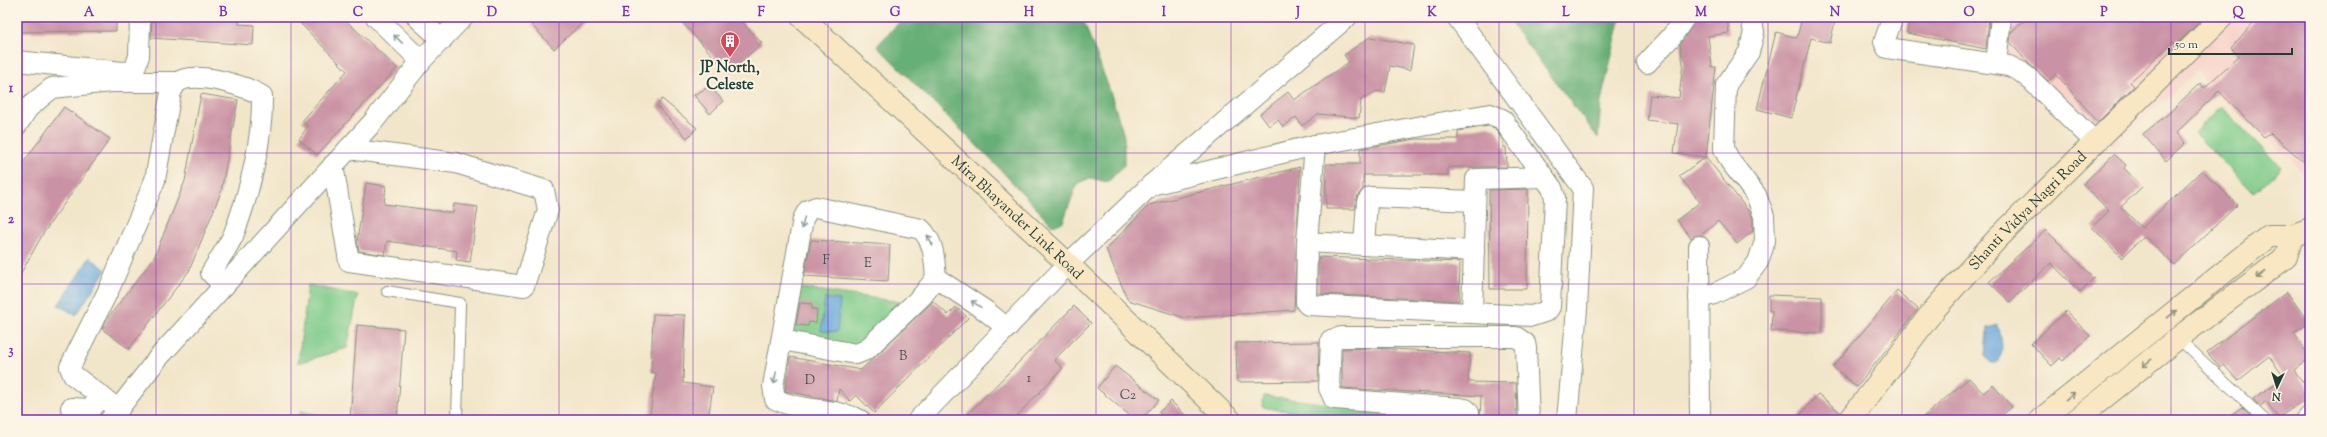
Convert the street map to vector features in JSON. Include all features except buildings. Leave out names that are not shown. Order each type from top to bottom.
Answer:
[{"type":"street","points":[[17,61],[123,72],[134,71],[140,56],[140,17]]},
{"type":"street","points":[[376,17],[421,61]]},
{"type":"street","points":[[417,17],[442,40]]},
{"type":"street","points":[[178,82],[171,92],[156,180],[110,287],[70,367],[73,375],[101,396],[115,415],[158,358],[348,150],[421,61],[463,17]]},
{"type":"street","name":"Mira Bhayander Link Road","points":[[802,17],[1068,264],[1230,420]]},
{"type":"street","points":[[918,420],[1068,264],[1151,185],[1346,17]]},
{"type":"street","points":[[1457,17],[1582,188],[1577,309],[1567,420]]},
{"type":"street","points":[[1647,63],[1672,36],[1685,17]]},
{"type":"street","points":[[1699,298],[1714,294],[1746,278],[1758,262],[1765,241],[1764,216],[1756,195],[1730,161],[1724,149],[1726,85],[1749,52],[1754,32],[1751,17]]},
{"type":"street","points":[[1893,17],[1884,42],[1887,48],[2009,66],[2021,72],[2095,142]]},
{"type":"street","points":[[1996,64],[2001,17]]},
{"type":"street","name":"Shanti Vidya Nagri Road","points":[[1850,420],[1933,311],[1996,239],[2222,17]]},
{"type":"street","points":[[17,125],[28,108],[52,88],[112,82],[178,82],[194,76],[252,89],[262,96],[262,109],[251,179],[232,236],[211,272],[224,286]]},
{"type":"street","points":[[1151,185],[1315,145],[1490,114],[1502,119],[1552,188],[1555,197],[1550,307],[1547,311],[1532,316],[1307,305],[1307,242],[1315,145]]},
{"type":"street","points":[[334,165],[349,261],[524,286],[548,210],[544,190],[456,162],[348,150]]},
{"type":"street","points":[[1472,313],[1476,179],[1544,177]]},
{"type":"street","points":[[1364,245],[1367,202],[1371,197],[1475,201]]},
{"type":"street","points":[[782,340],[856,354],[866,350],[881,337],[936,278],[933,246],[930,238],[921,229],[816,207],[808,210],[803,219],[773,386],[774,399],[787,405],[848,415],[860,420]]},
{"type":"street","points":[[2040,420],[2269,236],[2301,232]]},
{"type":"street","points":[[2076,420],[2178,338],[2286,256],[2301,232]]},
{"type":"street","points":[[2269,236],[2286,256]]},
{"type":"street","points":[[1307,242],[1474,251]]},
{"type":"street","points":[[1699,246],[1700,420]]},
{"type":"street","points":[[936,278],[986,311],[1007,328]]},
{"type":"street","points":[[1469,420],[1469,413],[1466,409],[1460,408],[1334,399],[1329,388],[1331,340],[1340,337],[1516,337],[1521,339],[1526,348],[1529,420]]},
{"type":"street","points":[[71,408],[90,409],[101,396]]},
{"type":"lane","points":[[387,291],[460,303],[457,420]]},
{"type":"lane","points":[[2178,338],[2265,420]]},
{"type":"lane","points":[[2300,420],[2310,408]]},
{"type":"shaded area","points":[[2018,17],[2310,17],[2310,177],[2207,85],[2198,70],[2114,147],[1996,44]]},
{"type":"green space","points":[[904,17],[1082,17],[1110,91],[1124,136],[1124,165],[1108,182],[1090,178],[1077,184],[1063,222],[1053,226],[997,166],[877,46]]},
{"type":"green space","points":[[1506,17],[1621,17],[1601,101],[1598,138]]},
{"type":"green space","points":[[2221,106],[2281,168],[2254,193],[2194,133]]},
{"type":"green space","points":[[308,285],[358,295],[347,348],[298,363]]},
{"type":"green space","points":[[787,286],[901,302],[854,351],[775,342]]},
{"type":"green space","points":[[1264,396],[1371,409],[1459,412],[1459,420],[1343,420],[1262,407]]},
{"type":"green space","points":[[301,411],[338,420],[300,420]]},
{"type":"water","points":[[90,257],[106,270],[76,315],[58,305]]},
{"type":"water","points":[[825,298],[840,300],[837,332],[821,331]]},
{"type":"water","points":[[1998,325],[2002,348],[1998,362],[1991,363],[1985,356],[1987,328]]},
{"type":"place","name":"JP North, Celeste","points":[[730,58]]}]
